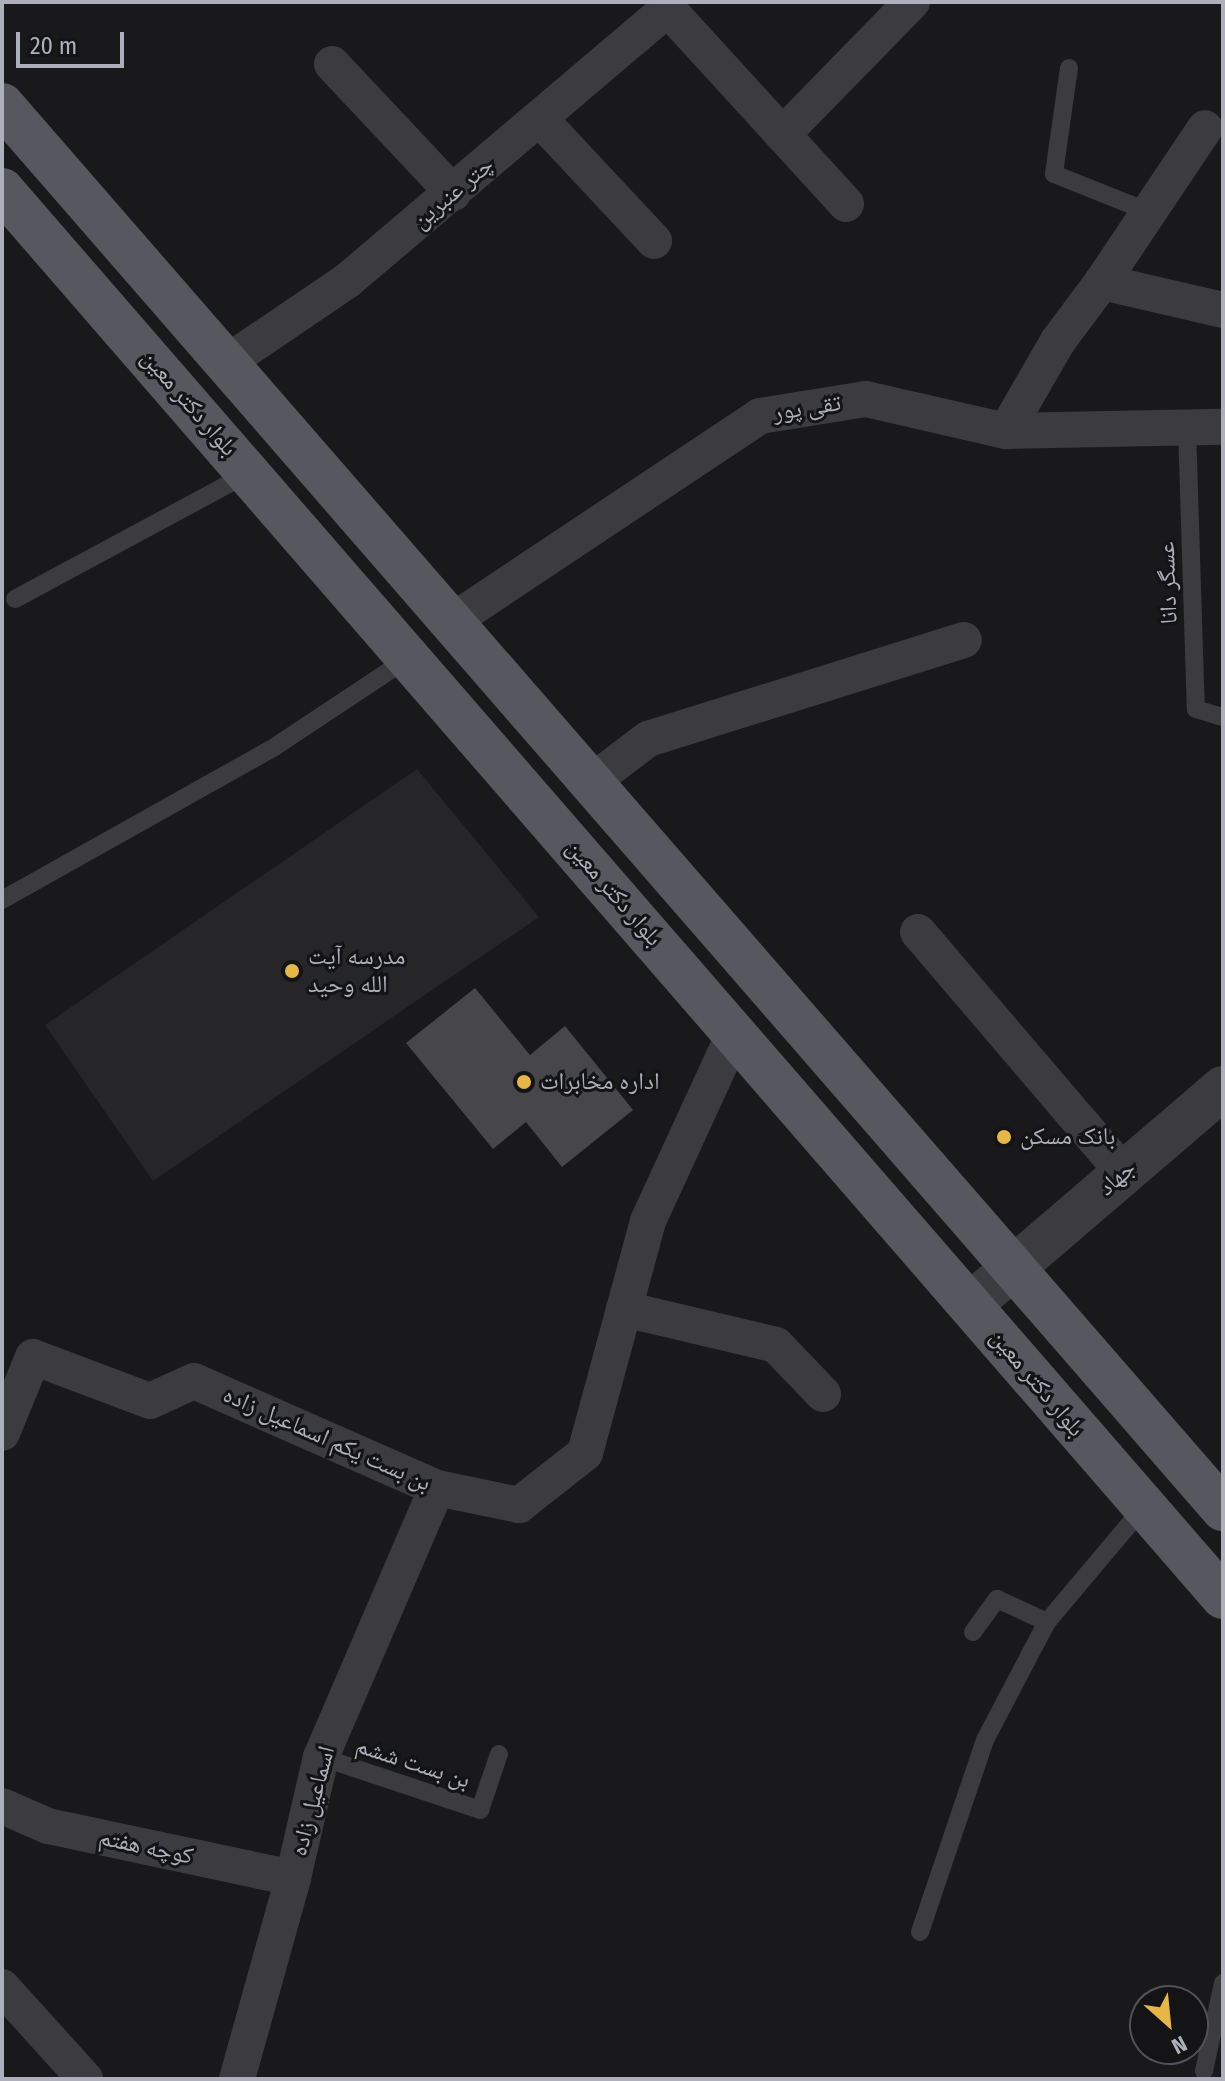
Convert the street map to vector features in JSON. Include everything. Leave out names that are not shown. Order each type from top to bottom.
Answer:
[{"type":"main road","points":[[2,105],[1223,1509]]},
{"type":"main road","name":"بلوار دکتر معین","points":[[2,190],[1223,1597]]},
{"type":"street","points":[[846,204],[783,134],[912,2]]},
{"type":"street","name":"چتر عنبرین","points":[[226,363],[348,280],[668,9],[783,134]]},
{"type":"street","points":[[332,64],[453,193]]},
{"type":"street","points":[[540,119],[654,241]]},
{"type":"street","points":[[1006,431],[1058,341],[1102,282],[1205,128]]},
{"type":"street","points":[[1102,282],[1223,310]]},
{"type":"street","name":"تقی پور","points":[[451,622],[760,416],[866,399],[1006,431],[1223,427]]},
{"type":"street","points":[[590,783],[648,739],[964,640]]},
{"type":"street","points":[[918,932],[1124,1173]]},
{"type":"street","name":"بن بست یکم اسماعیل زاده","points":[[2,1433],[33,1357],[150,1401],[194,1381],[437,1488],[519,1505],[585,1453],[648,1221],[735,1032]]},
{"type":"street","name":"جهاد","points":[[971,1304],[1223,1088]]},
{"type":"street","points":[[624,1309],[776,1345],[823,1394]]},
{"type":"street","name":"اسماعیل زاده","points":[[237,2079],[293,1878],[321,1757],[437,1488]]},
{"type":"street","name":"کوچه هفتم","points":[[2,1806],[48,1826],[293,1878]]},
{"type":"street","points":[[2,1987],[85,2079]]},
{"type":"lane","points":[[1069,68],[1054,174],[1149,212]]},
{"type":"lane","name":"عسگر دانا","points":[[1187,428],[1196,709],[1223,717]]},
{"type":"lane","points":[[15,599],[249,473]]},
{"type":"lane","points":[[2,900],[276,746],[410,657]]},
{"type":"lane","points":[[920,1932],[985,1740],[1047,1622],[1143,1508]]},
{"type":"lane","points":[[973,1632],[997,1599],[1047,1622]]},
{"type":"lane","name":"بن بست ششم","points":[[321,1757],[480,1810],[499,1754]]},
{"type":"lane","points":[[1204,2071],[1223,1983]]},
{"type":"shaded area","name":"مدرسه آیت الله وحید","points":[[417,769],[539,917],[153,1181],[45,1025]]},
{"type":"building","name":"اداره مخابرات","points":[[475,988],[530,1055],[565,1026],[633,1110],[562,1167],[526,1122],[493,1149],[406,1043]]},
{"type":"place","name":"مدرسه آیت الله وحید","points":[[292,971]]},
{"type":"place","name":"اداره مخابرات","points":[[524,1082]]},
{"type":"place","name":"بانک مسکن","points":[[1004,1137]]}]
